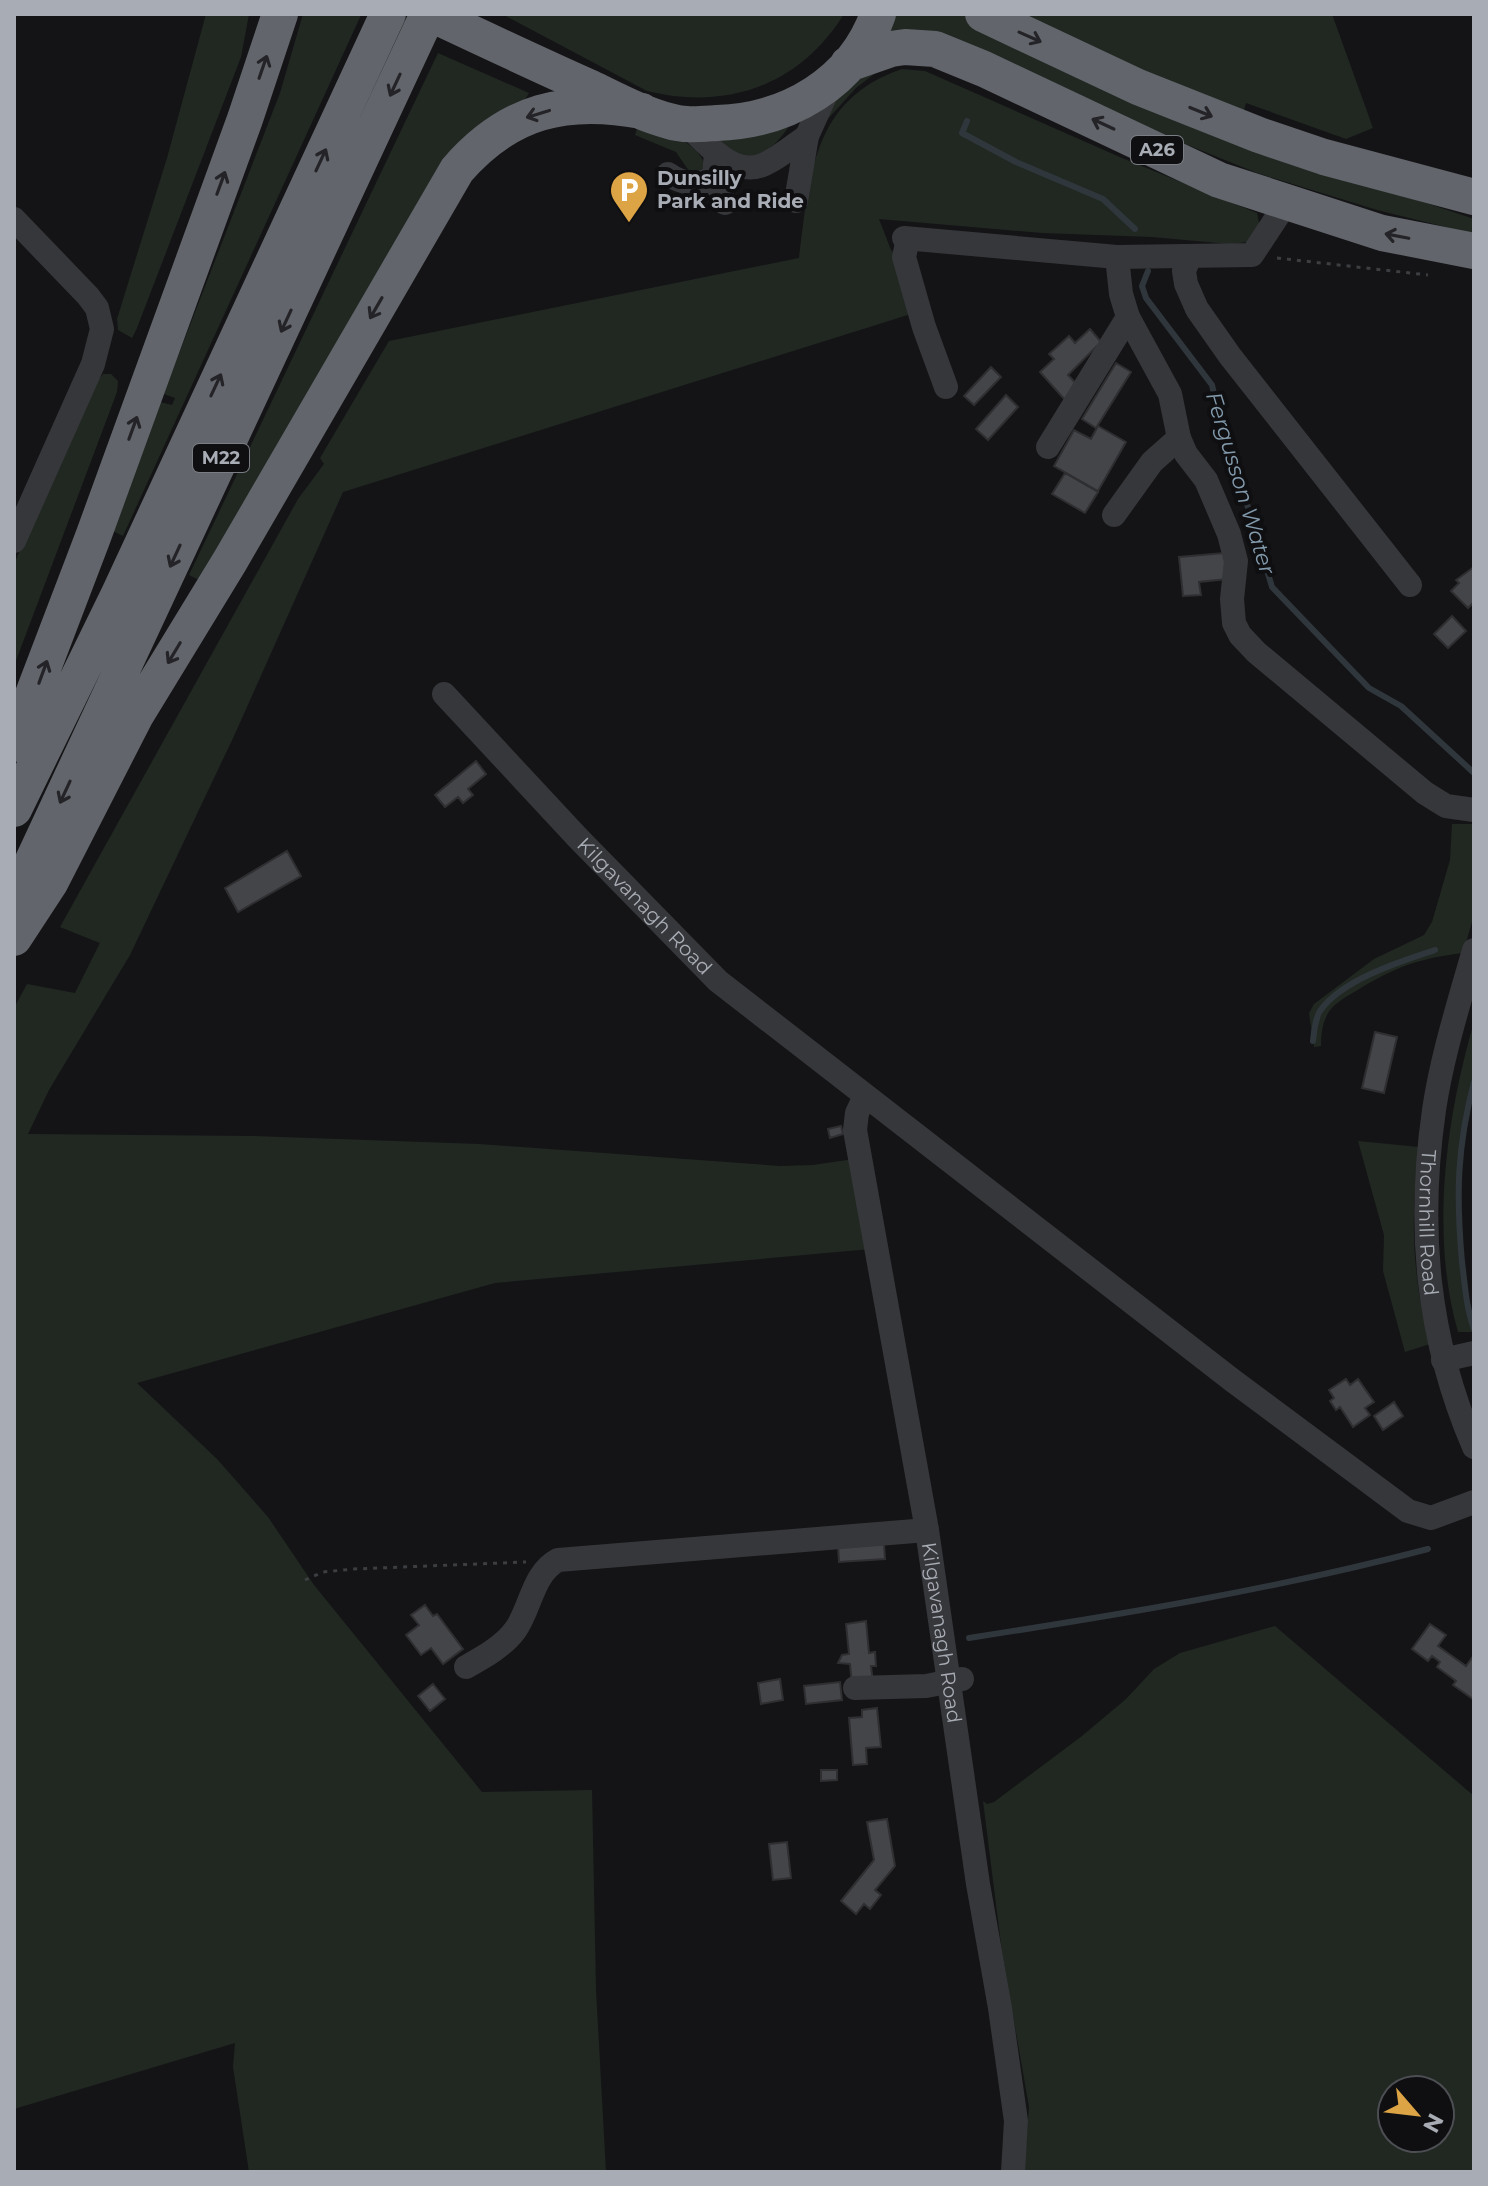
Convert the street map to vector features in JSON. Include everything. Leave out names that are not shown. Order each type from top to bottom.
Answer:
[{"type":"highway","points":[[14,744],[93,537],[280,14]]},
{"type":"highway","name":"M22","points":[[14,809],[119,594],[388,14]]},
{"type":"highway","name":"M22","points":[[14,901],[429,14]]},
{"type":"highway","name":"A26","points":[[429,14],[642,111],[686,124],[741,122],[778,113],[816,94],[840,73],[865,41],[878,14]]},
{"type":"highway","name":"A26","points":[[983,14],[1138,87],[1259,135],[1324,157],[1468,196]]},
{"type":"highway","name":"A26","points":[[840,73],[905,47],[951,53],[1219,180],[1382,233],[1474,251]]},
{"type":"highway","points":[[14,938],[50,883],[136,715],[230,561],[457,170],[485,141],[531,115],[574,105],[602,105],[642,111]]},
{"type":"street","points":[[796,201],[807,136],[840,73]]},
{"type":"street","points":[[686,124],[715,165],[725,203]]},
{"type":"street","points":[[668,174],[677,180],[698,184],[715,165],[729,163],[757,167],[807,136]]},
{"type":"street","points":[[946,387],[924,327],[904,257],[906,239],[1117,257],[1252,255],[1287,202]]},
{"type":"street","points":[[14,219],[88,296],[97,308],[102,329],[93,364],[14,541]]},
{"type":"street","points":[[1190,256],[1184,271],[1197,309],[1230,356],[1410,585]]},
{"type":"street","points":[[1117,257],[1121,294],[1128,317],[1170,394],[1179,438],[1186,454],[1206,480],[1229,534],[1236,561],[1232,613],[1240,635],[1256,652],[1425,793],[1446,806],[1474,810]]},
{"type":"street","points":[[1048,447],[1128,317]]},
{"type":"street","points":[[1114,515],[1152,462],[1179,438]]},
{"type":"street","name":"Kilgavanagh Road","points":[[444,694],[567,827],[718,981],[865,1096],[1187,1335],[1408,1511],[1431,1518],[1474,1502]]},
{"type":"street","name":"Thornhill Road","points":[[1474,950],[1446,1051],[1435,1108],[1426,1211],[1428,1285],[1443,1360],[1474,1447]]},
{"type":"street","name":"Kilgavanagh Road","points":[[865,1096],[857,1113],[855,1130],[956,1681],[982,1944],[1016,2121],[1013,2172]]},
{"type":"street","points":[[1443,1360],[1473,1353]]},
{"type":"street","points":[[466,1667],[509,1637],[518,1626],[543,1573],[558,1560],[927,1530]]},
{"type":"street","points":[[855,1688],[926,1686],[956,1681]]},
{"type":"path","points":[[1252,255],[1428,275]]},
{"type":"path","points":[[305,1580],[323,1572],[339,1570],[558,1560]]},
{"type":"shaded area","points":[[206,14],[249,14],[241,57],[132,338],[118,330],[117,319],[167,158]]},
{"type":"shaded area","points":[[303,14],[361,15],[123,536],[111,530],[160,402],[172,405],[175,398],[164,394],[166,387],[280,93]]},
{"type":"shaded area","points":[[502,14],[844,14],[806,59],[783,75],[759,87],[705,97],[647,91]]},
{"type":"shaded area","points":[[893,14],[961,14],[999,35],[1219,133],[1474,219],[1474,234],[1377,210],[1257,173],[1121,118],[885,34]]},
{"type":"shaded area","points":[[1025,14],[1332,14],[1373,128],[1346,139],[1246,103],[1243,114],[1078,45]]},
{"type":"shaded area","points":[[438,53],[529,93],[524,101],[480,124],[453,150],[203,582],[189,575]]},
{"type":"shaded area","points":[[882,68],[856,88],[827,120],[847,86]]},
{"type":"shaded area","points":[[902,69],[925,71],[1122,158],[1257,213],[1260,228],[1247,242],[1229,244],[879,219],[891,250],[899,258],[911,314],[343,492],[234,736],[130,955],[49,1090],[28,1134],[253,1136],[479,1144],[780,1166],[854,1159],[871,1249],[495,1283],[137,1383],[217,1459],[268,1517],[314,1585],[482,1792],[592,1790],[596,1990],[606,2172],[249,2172],[233,2067],[235,2043],[14,2109],[14,1008],[27,984],[75,993],[100,943],[60,927],[298,499],[324,464],[320,458],[389,341],[799,258],[812,171],[832,121],[849,100],[872,83]]},
{"type":"shaded area","points":[[639,123],[687,143],[695,149],[706,167],[691,174],[676,152],[635,135]]},
{"type":"shaded area","points":[[790,125],[772,146],[749,158],[732,151],[718,139]]},
{"type":"shaded area","points":[[103,374],[111,374],[118,381],[117,392],[14,666],[14,564],[93,386]]},
{"type":"shaded area","points":[[1452,824],[1474,824],[1474,915],[1463,953],[1407,965],[1344,998],[1329,1011],[1323,1026],[1321,1046],[1314,1047],[1309,1013],[1314,1004],[1374,959],[1424,935],[1432,922],[1450,860]]},
{"type":"shaded area","points":[[1474,1022],[1474,1082],[1458,1159],[1457,1209],[1467,1308],[1474,1332],[1458,1332],[1445,1256],[1445,1176],[1456,1097]]},
{"type":"shaded area","points":[[1358,1141],[1419,1147],[1414,1196],[1414,1246],[1419,1296],[1430,1344],[1405,1352],[1383,1271],[1384,1235]]},
{"type":"shaded area","points":[[1275,1626],[1474,1796],[1474,2172],[1024,2172],[1029,2107],[1002,1952],[983,1801],[987,1804],[994,1802],[1082,1736],[1126,1699],[1154,1669],[1180,1653]]},
{"type":"building","points":[[1090,329],[1101,342],[1068,375],[1080,388],[1066,401],[1040,372],[1054,359],[1049,354],[1069,336],[1075,343]]},
{"type":"building","points":[[1116,363],[1131,372],[1096,428],[1082,419]]},
{"type":"building","points":[[991,367],[1001,377],[974,405],[964,396]]},
{"type":"building","points":[[1006,395],[1018,407],[988,440],[976,429]]},
{"type":"building","points":[[1098,426],[1126,442],[1098,491],[1054,466],[1074,430],[1091,439]]},
{"type":"building","points":[[1065,473],[1098,492],[1085,513],[1052,494]]},
{"type":"building","points":[[1224,553],[1227,579],[1199,582],[1201,595],[1183,596],[1179,557]]},
{"type":"building","points":[[1474,567],[1474,602],[1468,608],[1451,591],[1459,583],[1456,580]]},
{"type":"building","points":[[1452,616],[1466,631],[1448,648],[1434,634]]},
{"type":"building","points":[[476,761],[486,774],[468,789],[473,795],[463,803],[458,797],[445,807],[435,795]]},
{"type":"building","points":[[287,851],[301,876],[238,912],[225,888]]},
{"type":"building","points":[[1375,1032],[1397,1037],[1384,1093],[1362,1088]]},
{"type":"building","points":[[841,1126],[843,1134],[830,1138],[828,1129]]},
{"type":"building","points":[[1346,1379],[1350,1385],[1358,1379],[1374,1402],[1365,1408],[1370,1415],[1353,1427],[1340,1407],[1336,1410],[1330,1401],[1334,1398],[1329,1390]]},
{"type":"building","points":[[1394,1402],[1403,1416],[1383,1430],[1374,1416]]},
{"type":"building","points":[[884,1544],[885,1559],[839,1562],[838,1546]]},
{"type":"building","points":[[425,1605],[433,1616],[437,1614],[463,1649],[443,1664],[431,1648],[421,1655],[406,1635],[419,1625],[411,1615]]},
{"type":"building","points":[[866,1621],[869,1653],[875,1652],[876,1666],[871,1666],[873,1682],[852,1685],[850,1664],[838,1663],[842,1655],[849,1654],[846,1624]]},
{"type":"building","points":[[1430,1624],[1446,1635],[1438,1646],[1466,1666],[1474,1655],[1473,1699],[1453,1685],[1456,1681],[1437,1667],[1440,1662],[1432,1656],[1428,1661],[1412,1649]]},
{"type":"building","points":[[780,1679],[783,1700],[761,1704],[758,1683]]},
{"type":"building","points":[[840,1682],[842,1700],[806,1704],[804,1686]]},
{"type":"building","points":[[433,1684],[445,1699],[430,1711],[418,1696]]},
{"type":"building","points":[[877,1708],[881,1747],[866,1748],[867,1764],[853,1765],[849,1718],[862,1717],[862,1710]]},
{"type":"building","points":[[821,1770],[837,1770],[837,1780],[821,1781]]},
{"type":"building","points":[[887,1819],[895,1866],[875,1890],[881,1895],[870,1909],[864,1904],[856,1914],[841,1901],[874,1860],[867,1822]]},
{"type":"building","points":[[787,1842],[791,1878],[773,1880],[769,1844]]},
{"type":"waterway","name":"Fergusson Water","points":[[967,121],[962,133],[1016,162],[1103,199],[1135,229]]},
{"type":"waterway","name":"Fergusson Water","points":[[1148,271],[1142,286],[1146,298],[1212,385],[1229,460],[1244,494],[1272,587],[1369,688],[1401,706],[1474,773]]},
{"type":"waterway","points":[[1313,1041],[1320,1011],[1342,990],[1373,973],[1435,950]]},
{"type":"waterway","points":[[1474,1082],[1461,1150],[1459,1193],[1462,1262],[1467,1304],[1474,1329]]},
{"type":"waterway","points":[[969,1638],[1257,1588],[1428,1549]]},
{"type":"place","name":"Dunsilly Park and Ride","points":[[629,224]]}]
